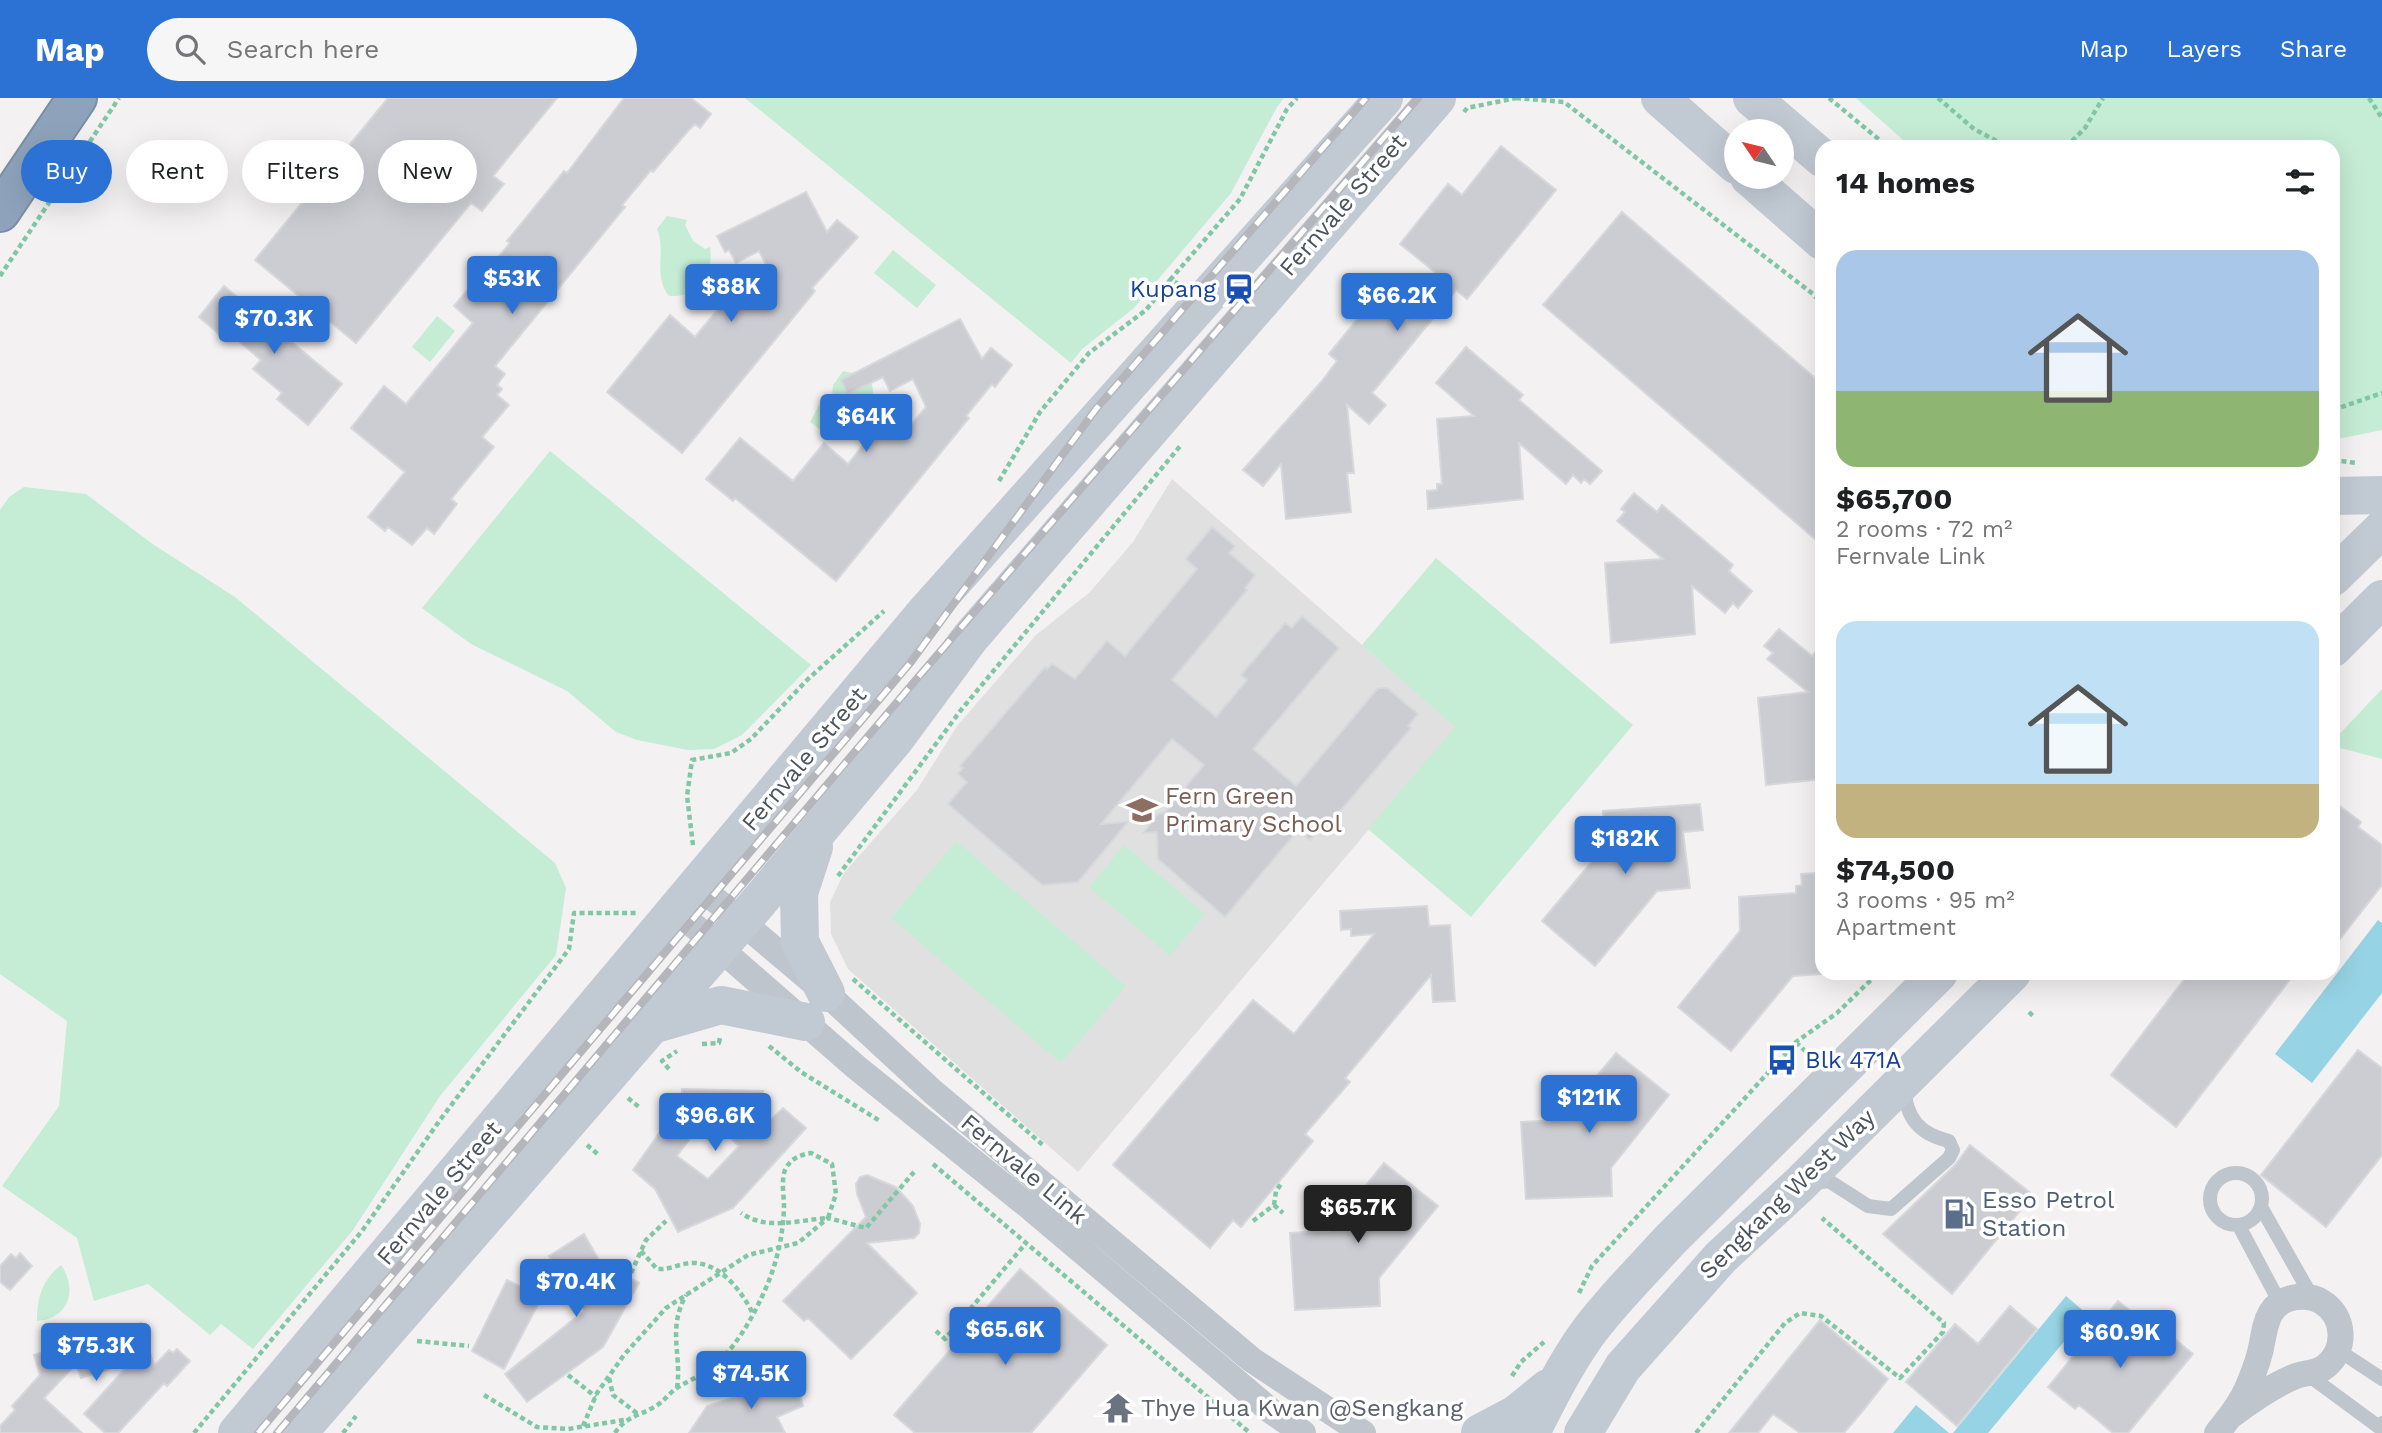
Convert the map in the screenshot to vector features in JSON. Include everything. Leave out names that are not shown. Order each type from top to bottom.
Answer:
[{"type":"highway","points":[[0,212],[77,98]]},
{"type":"street","name":"Fernvale Street","points":[[237,1433],[690,884],[924,614],[1384,98]]},
{"type":"street","name":"Fernvale Street","points":[[299,1433],[666,1037],[730,934],[896,738],[970,638],[1437,98]]},
{"type":"street","points":[[1660,98],[1724,154]]},
{"type":"street","points":[[1752,98],[1815,152]]},
{"type":"street","points":[[1763,189],[1815,235]]},
{"type":"street","points":[[2340,480],[2382,495]]},
{"type":"street","points":[[2340,573],[2382,529]]},
{"type":"street","points":[[2340,584],[2375,606],[2340,641]]},
{"type":"street","points":[[666,1037],[721,1005],[826,996],[800,942],[798,917],[799,893],[824,822]]},
{"type":"street","name":"Fernvale Link","points":[[690,884],[730,934],[826,996],[933,1092],[1252,1360],[1363,1433]]},
{"type":"street","name":"Sengkang West Way","points":[[1531,1433],[1558,1380],[1588,1333],[1669,1241],[1932,980]]},
{"type":"street","name":"Sengkang West Way","points":[[1583,1433],[1623,1367],[1721,1257],[1800,1184],[2005,980]]},
{"type":"street","name":"Fernvale Link","points":[[826,996],[856,1067],[1032,1209],[1270,1411],[1303,1433]]},
{"type":"street","points":[[2312,1297],[2333,1311],[2341,1335],[2338,1350],[2323,1368],[2258,1395],[2225,1424],[2249,1385],[2263,1342],[2265,1320],[2280,1303],[2290,1298],[2312,1297]]},
{"type":"street","points":[[1614,1433],[1623,1367]]},
{"type":"street","points":[[1480,1433],[1516,1415],[1558,1380]]},
{"type":"lane","points":[[1800,1184],[1829,1181],[1868,1206],[1891,1209],[1948,1158],[1953,1150],[1950,1141],[1914,1125],[1905,1106],[1904,1079]]},
{"type":"lane","points":[[2241,1173],[2254,1180],[2262,1192],[2261,1207],[2253,1220],[2239,1226],[2225,1223],[2219,1218],[2214,1213],[2210,1199],[2214,1185],[2226,1175],[2241,1173]]},
{"type":"lane","points":[[2261,1207],[2312,1297]]},
{"type":"lane","points":[[2239,1226],[2280,1303]]},
{"type":"lane","points":[[2338,1350],[2382,1379]]},
{"type":"lane","points":[[2306,1374],[2379,1427],[2382,1423]]},
{"type":"path","points":[[0,276],[120,98]]},
{"type":"path","points":[[997,483],[1041,412],[1089,353],[1146,310],[1240,199],[1287,109],[1297,98]]},
{"type":"path","points":[[1516,98],[1564,102],[1815,296]]},
{"type":"path","points":[[1829,98],[1880,140]]},
{"type":"path","points":[[1938,98],[1974,129],[1995,140]]},
{"type":"path","points":[[2073,140],[2085,128],[2103,98]]},
{"type":"path","points":[[2369,98],[2382,118]]},
{"type":"path","points":[[1170,280],[1178,285],[1186,275]]},
{"type":"path","points":[[2340,408],[2382,393]]},
{"type":"path","points":[[833,885],[961,710],[1188,435]]},
{"type":"path","points":[[690,884],[687,796],[692,760],[731,753],[751,739],[808,679],[892,603]]},
{"type":"path","points":[[194,1433],[362,1231],[440,1120],[569,950],[574,913],[639,913]]},
{"type":"path","points":[[1575,1300],[1591,1266],[1796,1042],[1837,1013],[1871,980]]},
{"type":"path","points":[[826,996],[1044,1146]]},
{"type":"path","points":[[2029,1012],[2035,1018]]},
{"type":"path","points":[[690,1047],[719,1043],[722,1029]]},
{"type":"path","points":[[666,1037],[663,1061],[669,1069]]},
{"type":"path","points":[[764,1042],[801,1072],[889,1126]]},
{"type":"path","points":[[1796,1042],[1805,1051]]},
{"type":"path","points":[[631,1100],[639,1107]]},
{"type":"path","points":[[591,1149],[600,1156]]},
{"type":"path","points":[[537,1427],[554,1429],[583,1426],[626,1420],[656,1407],[677,1388],[713,1367],[739,1339],[754,1315],[779,1249],[786,1167],[797,1156],[811,1153],[829,1161],[834,1169],[836,1194],[828,1217],[813,1233],[779,1249],[748,1255],[688,1292],[643,1330],[596,1397],[583,1426]]},
{"type":"path","points":[[930,1161],[1250,1433]]},
{"type":"path","points":[[741,1213],[756,1223],[782,1223],[828,1217],[866,1228],[914,1172]]},
{"type":"path","points":[[1253,1221],[1274,1205],[1276,1191],[1281,1184]]},
{"type":"path","points":[[1274,1205],[1283,1213]]},
{"type":"path","points":[[1696,1433],[1785,1324],[1800,1313],[1821,1316],[1900,1378],[1943,1332],[1944,1323],[1822,1218]]},
{"type":"path","points":[[631,1273],[652,1233],[666,1221]]},
{"type":"path","points":[[936,1331],[946,1339],[1026,1243]]},
{"type":"path","points":[[641,1251],[657,1269],[698,1263],[719,1273],[734,1284],[754,1315]]},
{"type":"path","points":[[677,1388],[675,1321],[688,1292]]},
{"type":"path","points":[[403,1339],[469,1346]]},
{"type":"path","points":[[1509,1380],[1521,1362],[1547,1339]]},
{"type":"path","points":[[568,1375],[596,1397]]},
{"type":"path","points":[[609,1377],[613,1395],[638,1414]]},
{"type":"path","points":[[484,1395],[544,1433]]},
{"type":"path","points":[[615,1433],[626,1420]]},
{"type":"path","points":[[343,1433],[352,1423]]},
{"type":"shaded area","name":"Fern Green Primary School","points":[[1172,479],[1456,727],[1078,1172],[848,969],[831,934],[830,902],[844,873],[917,790],[957,726],[1036,635],[1090,592],[1133,542]]},
{"type":"green space","points":[[745,98],[1284,98],[1231,193],[1134,308],[1082,349],[1071,363]]},
{"type":"green space","points":[[1856,98],[2382,98],[2382,430],[2340,439],[2340,140],[1903,140]]},
{"type":"green space","points":[[667,216],[687,220],[685,225],[693,241],[705,249],[710,247],[707,275],[696,289],[680,296],[669,296],[661,280],[661,246],[657,229]]},
{"type":"green space","points":[[893,250],[936,285],[917,308],[874,273]]},
{"type":"green space","points":[[437,316],[455,331],[430,362],[412,347]]},
{"type":"green space","points":[[865,368],[873,388],[871,397],[847,409],[833,428],[822,431],[810,422],[819,405],[832,398],[833,385],[843,371],[852,373]]},
{"type":"green space","points":[[550,451],[811,665],[742,735],[714,749],[688,750],[637,740],[616,732],[567,691],[471,644],[422,608]]},
{"type":"green space","points":[[24,487],[86,494],[154,545],[235,597],[555,863],[566,888],[556,955],[440,1096],[353,1230],[253,1349],[221,1324],[210,1335],[148,1284],[94,1301],[77,1238],[2,1186],[59,1106],[67,1021],[0,974],[0,510],[9,497]]},
{"type":"green space","points":[[1436,558],[1633,725],[1471,917],[1368,829],[1455,727],[1362,645]]},
{"type":"green space","points":[[2382,689],[2382,759],[2340,748],[2340,734]]},
{"type":"green space","points":[[956,841],[1126,986],[1061,1063],[891,918]]},
{"type":"green space","points":[[1124,845],[1205,914],[1170,956],[1089,887]]},
{"type":"green space","points":[[61,1265],[69,1284],[67,1301],[57,1315],[37,1321],[42,1290],[49,1277]]},
{"type":"water","points":[[2378,920],[2382,923],[2382,993],[2312,1083],[2275,1054],[2332,980],[2340,980],[2340,969]]},
{"type":"water","points":[[2066,1296],[2087,1314],[1988,1433],[1953,1433]]},
{"type":"water","points":[[1916,1405],[1949,1433],[1893,1433]]},
{"type":"building","points":[[388,98],[557,98],[493,176],[504,184],[482,211],[471,203],[356,343],[255,260],[302,203],[364,203],[364,140],[354,140]]},
{"type":"building","points":[[624,98],[691,98],[711,114],[700,128],[695,124],[653,172],[651,170],[622,205],[625,207],[495,366],[505,374],[497,385],[502,389],[497,395],[509,405],[482,437],[494,447],[451,499],[457,504],[434,534],[427,528],[412,545],[388,527],[385,531],[368,517],[405,472],[351,428],[384,386],[406,404],[473,323],[454,306],[510,243],[507,241],[564,171],[567,173]]},
{"type":"building","points":[[1501,146],[1556,190],[1467,299],[1456,290],[1372,393],[1386,405],[1369,424],[1347,405],[1354,473],[1347,473],[1351,512],[1286,519],[1281,464],[1263,486],[1243,470],[1322,381],[1337,361],[1329,354],[1376,296],[1406,321],[1441,277],[1400,244],[1448,184],[1462,195]]},
{"type":"building","points":[[806,192],[827,232],[837,220],[858,237],[812,288],[815,291],[682,453],[607,392],[670,315],[695,337],[733,291],[750,306],[773,278],[759,251],[736,263],[729,250],[725,252],[717,236]]},
{"type":"building","points":[[1622,212],[1815,378],[1815,539],[1543,305]]},
{"type":"building","points":[[224,286],[342,384],[308,425],[277,399],[282,393],[253,369],[261,360],[222,327],[218,333],[199,317]]},
{"type":"building","points":[[960,319],[982,359],[991,348],[1012,365],[995,387],[992,384],[966,416],[969,418],[836,581],[735,498],[733,501],[706,479],[740,438],[793,481],[824,443],[848,464],[882,421],[901,437],[926,407],[913,379],[890,391],[883,377],[848,394],[841,380]]},
{"type":"building","points":[[1466,347],[1523,395],[1519,400],[1602,471],[1590,484],[1584,479],[1581,483],[1573,475],[1566,484],[1519,443],[1523,499],[1428,509],[1427,491],[1437,490],[1437,484],[1442,484],[1437,419],[1474,416],[1436,383]]},
{"type":"building","points":[[1634,493],[1657,512],[1662,505],[1733,565],[1729,571],[1752,591],[1738,608],[1733,603],[1725,613],[1692,586],[1695,634],[1611,643],[1605,563],[1663,559],[1617,521],[1625,512],[1621,509]]},
{"type":"building","points":[[1212,527],[1235,546],[1229,553],[1255,575],[1245,588],[1247,590],[1172,680],[1216,717],[1247,680],[1241,675],[1285,623],[1292,628],[1302,616],[1339,648],[1253,749],[1296,786],[1378,688],[1387,688],[1418,714],[1408,726],[1411,728],[1324,830],[1321,827],[1310,840],[1298,830],[1225,917],[1158,859],[1157,832],[1143,833],[1158,814],[1165,812],[1204,765],[1172,739],[1101,824],[1128,822],[1078,882],[1042,885],[948,804],[967,782],[958,774],[963,768],[960,766],[1045,667],[1047,669],[1052,664],[1075,679],[1107,641],[1125,656],[1197,569],[1186,559]]},
{"type":"building","points":[[1779,629],[1812,656],[1815,652],[1815,780],[1766,785],[1758,698],[1808,692],[1767,659],[1773,653],[1764,646]]},
{"type":"building","points":[[1700,804],[1703,830],[1683,832],[1690,888],[1657,891],[1595,966],[1542,921],[1605,846],[1603,811]]},
{"type":"building","points":[[2340,806],[2361,822],[2358,827],[2382,845],[2382,885],[2340,939]]},
{"type":"building","points":[[1815,873],[1815,974],[1793,976],[1731,1051],[1678,1007],[1740,931],[1739,897],[1796,893],[1796,886],[1802,885],[1801,874]]},
{"type":"building","points":[[1427,906],[1429,926],[1450,925],[1455,1001],[1433,1002],[1431,975],[1345,1078],[1350,1082],[1305,1134],[1313,1141],[1241,1227],[1233,1220],[1210,1248],[1113,1165],[1253,1000],[1294,1034],[1374,934],[1351,936],[1351,929],[1341,930],[1340,911]]},
{"type":"building","points":[[2184,980],[2290,980],[2176,1127],[2111,1075]]},
{"type":"building","points":[[2358,1050],[2382,1068],[2382,1155],[2326,1227],[2261,1175]]},
{"type":"building","points":[[1616,1053],[1669,1095],[1611,1168],[1612,1196],[1526,1199],[1521,1122],[1561,1120]]},
{"type":"building","points":[[682,1089],[763,1091],[760,1130],[783,1108],[806,1128],[733,1208],[678,1232],[655,1189],[633,1170],[665,1125],[681,1136]],"holes":[[[707,1116],[739,1146],[708,1179],[677,1156]]]},
{"type":"building","name":"Esso Petrol Station","points":[[1970,1145],[2033,1195],[1952,1294],[1883,1234],[1955,1165]]},
{"type":"building","points":[[1384,1163],[1438,1206],[1379,1278],[1380,1306],[1295,1310],[1290,1233],[1329,1231]]},
{"type":"building","points":[[867,1175],[896,1187],[913,1206],[920,1224],[919,1233],[914,1238],[867,1243],[917,1293],[851,1359],[808,1318],[804,1321],[783,1301],[866,1217],[856,1184],[860,1177]]},
{"type":"building","points":[[584,1234],[600,1262],[639,1283],[603,1347],[527,1402],[505,1374],[584,1311],[549,1256]]},
{"type":"building","points":[[20,1253],[32,1266],[10,1290],[0,1282],[0,1266],[11,1254],[16,1258]]},
{"type":"building","points":[[1020,1269],[1107,1345],[1031,1433],[915,1433],[894,1415]]},
{"type":"building","points":[[507,1280],[542,1297],[504,1369],[472,1351]]},
{"type":"building","points":[[2118,1301],[2162,1336],[2165,1331],[2193,1354],[2128,1433],[2113,1433],[2079,1405],[2075,1409],[2048,1387]]},
{"type":"building","points":[[2010,1306],[2037,1329],[1957,1426],[1906,1382],[1955,1324],[1978,1344]]},
{"type":"building","points":[[1820,1320],[1888,1379],[1861,1413],[1844,1433],[1800,1433],[1773,1414],[1758,1433],[1729,1433]]},
{"type":"building","points":[[141,1323],[154,1366],[169,1350],[173,1353],[177,1349],[190,1361],[167,1386],[164,1383],[118,1433],[105,1433],[84,1414],[131,1362],[81,1378],[76,1364],[44,1398],[82,1433],[0,1433],[0,1426],[15,1410],[12,1406],[40,1375],[34,1355],[67,1345],[68,1349]]},
{"type":"building","points":[[795,1378],[803,1406],[777,1417],[785,1433],[689,1433],[707,1406]]},
{"type":"railway","points":[[258,1433],[911,662],[1096,409],[1366,98]]},
{"type":"railway","points":[[277,1433],[920,675],[1418,98]]},
{"type":"place","name":"Kupang","points":[[1239,289]]},
{"type":"place","name":"Fern Green Primary School","points":[[1142,810]]},
{"type":"place","name":"Blk 471A","points":[[1782,1060]]},
{"type":"place","name":"Esso Petrol Station","points":[[1959,1214]]},
{"type":"place","name":"Thye Hua Kwan @Sengkang","points":[[1118,1408]]}]
